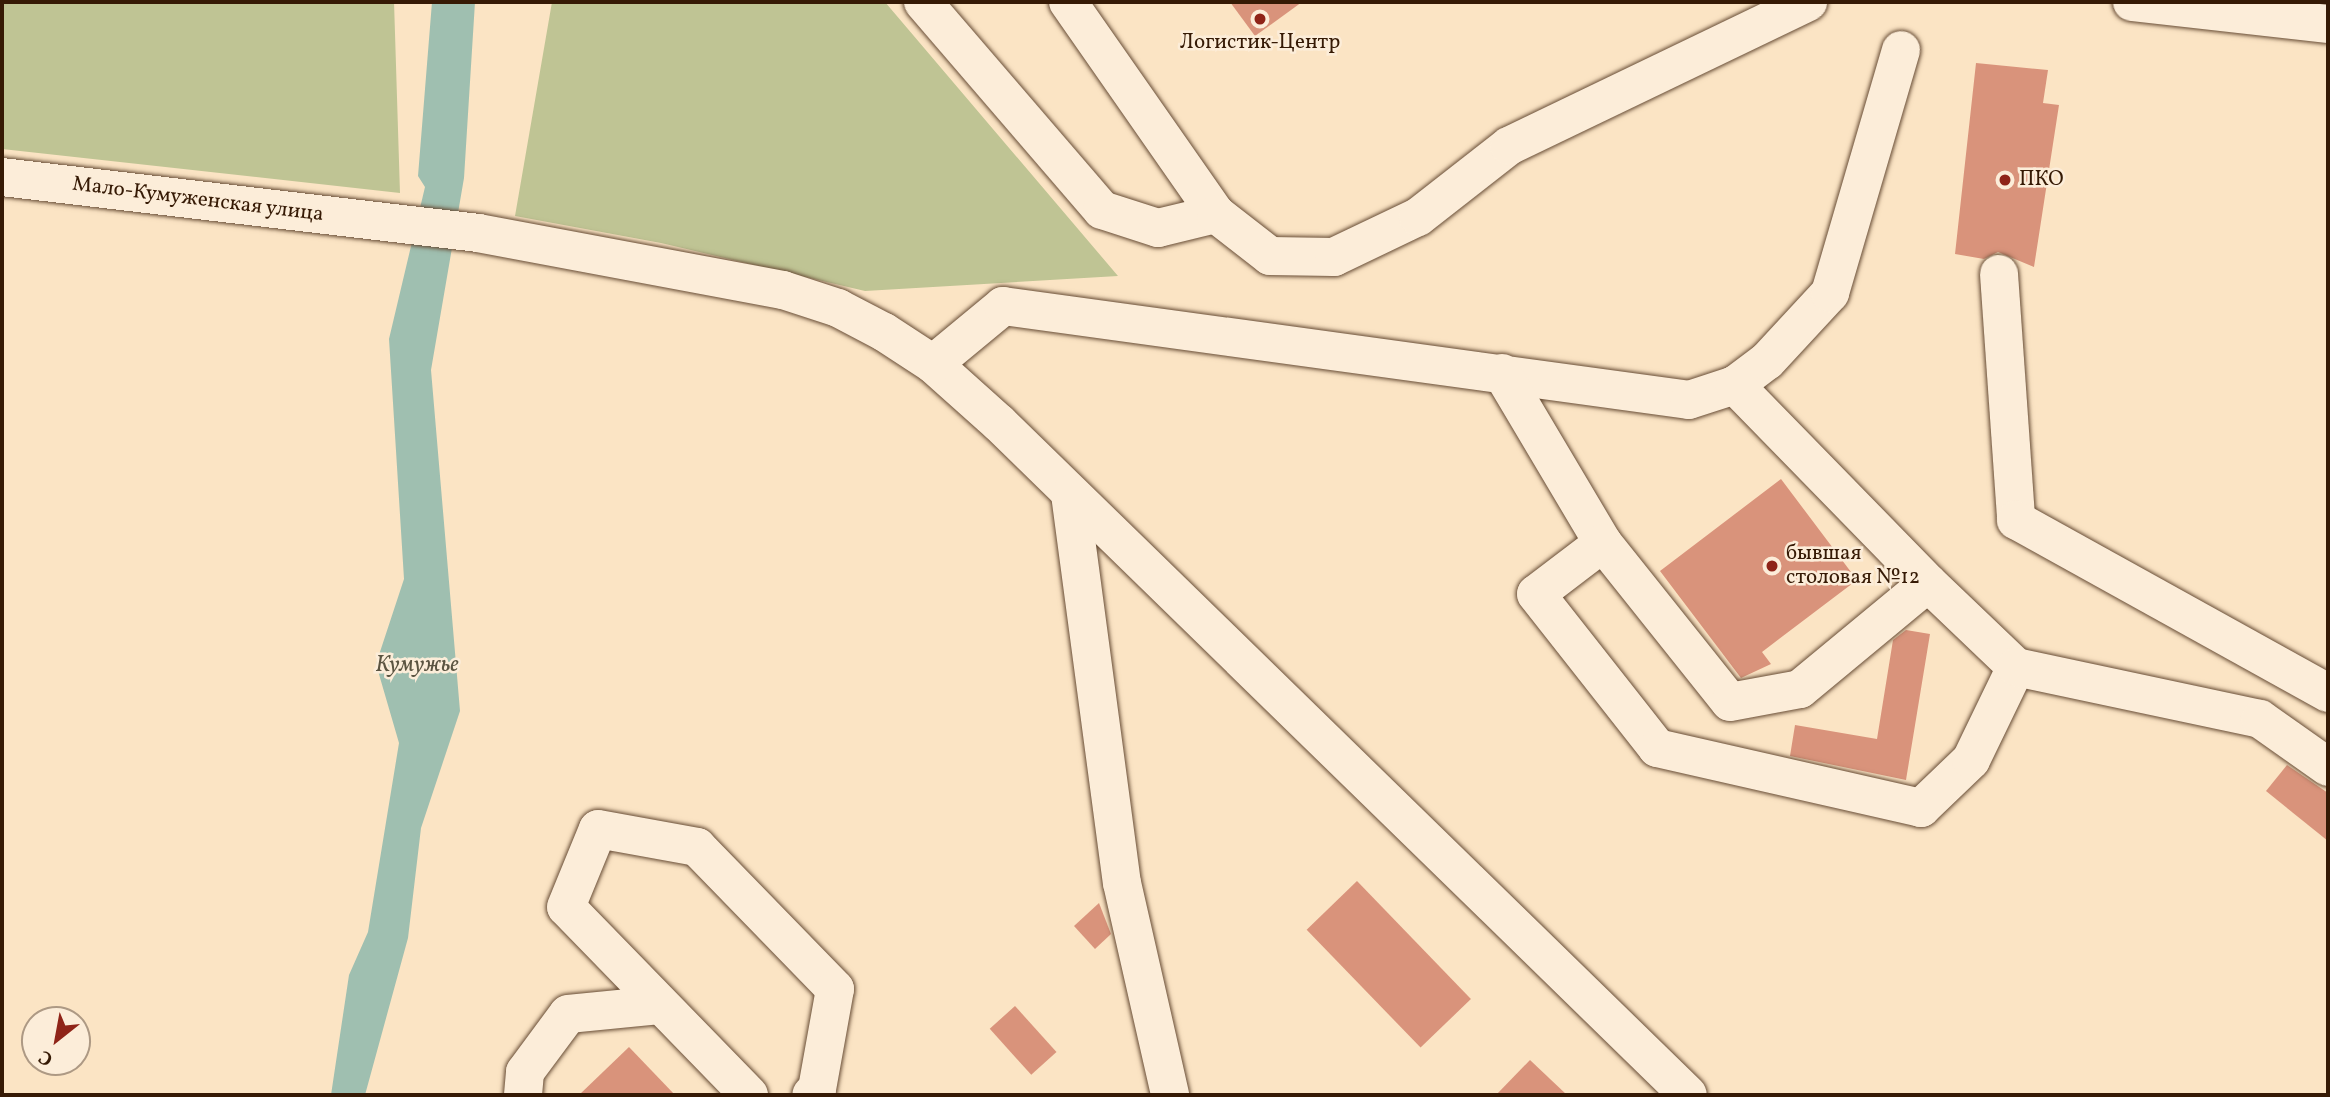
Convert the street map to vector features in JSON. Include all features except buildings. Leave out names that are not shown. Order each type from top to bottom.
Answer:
[{"type":"lane","points":[[923,2],[1102,210],[1158,228],[1216,214]]},
{"type":"lane","points":[[1068,2],[1216,214],[1270,256],[1334,257],[1418,217],[1509,146],[1808,2]]},
{"type":"lane","points":[[2143,2],[2328,24]]},
{"type":"lane","points":[[933,364],[1003,306],[1689,400],[1735,385],[1767,361],[1830,293],[1901,50]]},
{"type":"lane","name":"Мало-Кумуженская улица","points":[[2,177],[478,233],[783,290],[838,308],[933,364],[1688,1095]]},
{"type":"lane","points":[[1999,274],[2016,520],[2328,693]]},
{"type":"lane","points":[[1502,373],[1603,543],[1730,702],[1800,689],[1928,583]]},
{"type":"lane","points":[[1735,385],[1928,583],[2016,667],[2260,719],[2328,766]]},
{"type":"lane","points":[[1070,494],[1122,883],[1170,1095]]},
{"type":"lane","points":[[1603,543],[1536,594],[1657,748],[1921,808],[1971,760],[2016,667]]},
{"type":"lane","points":[[748,1095],[566,907],[598,829],[697,847],[835,989],[817,1089],[811,1095]]},
{"type":"lane","points":[[523,1095],[524,1072],[568,1014],[660,1005]]},
{"type":"green space","points":[[2,2],[394,2],[400,193],[2,149]]},
{"type":"green space","points":[[552,2],[885,2],[1118,276],[865,291],[661,243],[515,216]]},
{"type":"water","name":"Кумужье","points":[[432,2],[475,2],[464,178],[431,370],[460,711],[421,828],[408,938],[365,1095],[331,1095],[349,975],[368,932],[399,743],[376,664],[404,579],[389,339],[425,187],[418,176]]},
{"type":"place","name":"Логистик-Центр","points":[[1260,19]]},
{"type":"place","name":"ПКО","points":[[2005,180]]},
{"type":"place","name":"бывшая столовая №12","points":[[1772,566]]}]
